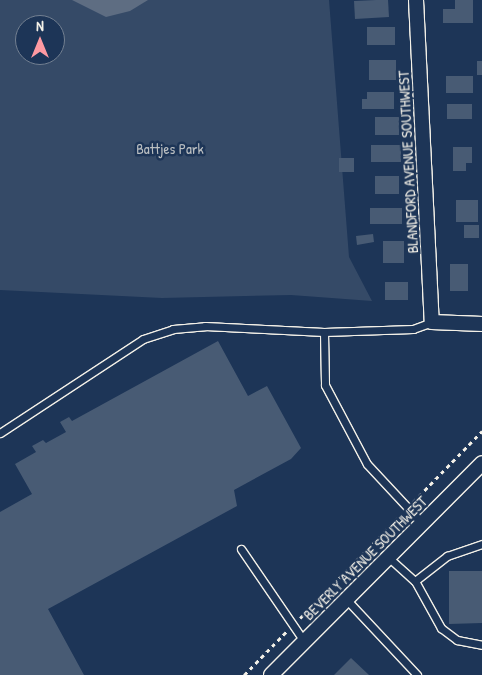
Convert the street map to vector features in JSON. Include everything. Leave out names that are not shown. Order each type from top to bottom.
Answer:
[{"type":"street","name":"BLANDFORD AVENUE SOUTHWEST","points":[[416,0],[432,322]]},
{"type":"street","points":[[432,322],[482,324]]},
{"type":"street","name":"BEVERLY AVENUE SOUTHWEST","points":[[271,675],[482,463]]},
{"type":"lane","points":[[0,434],[143,339],[173,329],[205,326],[324,332],[413,329],[432,322]]},
{"type":"lane","points":[[324,332],[325,385],[367,464],[422,523]]},
{"type":"lane","points":[[415,581],[447,556],[482,544]]},
{"type":"lane","points":[[241,549],[304,641]]},
{"type":"lane","points":[[388,557],[415,581],[442,628],[457,640],[482,645]]},
{"type":"lane","points":[[346,599],[417,675]]},
{"type":"path","points":[[244,675],[482,431]]},
{"type":"green space","name":"Battjes Park","points":[[0,0],[329,0],[349,257],[372,301],[291,295],[162,298],[0,290]]},
{"type":"shaded area","points":[[72,0],[148,0],[130,11],[106,17]]},
{"type":"building","points":[[388,0],[389,17],[355,19],[354,1]]},
{"type":"building","points":[[455,0],[473,0],[473,23],[443,23],[443,9],[455,9]]},
{"type":"building","points":[[367,27],[395,27],[395,45],[367,45]]},
{"type":"building","points":[[369,60],[396,60],[396,80],[369,80]]},
{"type":"building","points":[[477,61],[482,61],[482,75],[477,75]]},
{"type":"building","points":[[446,76],[473,76],[473,93],[446,93]]},
{"type":"building","points":[[367,92],[394,92],[394,109],[362,109],[362,99],[367,99]]},
{"type":"building","points":[[447,104],[472,104],[472,119],[447,119]]},
{"type":"building","points":[[375,117],[399,117],[399,135],[375,135]]},
{"type":"building","points":[[371,145],[401,145],[401,162],[371,162]]},
{"type":"building","points":[[453,147],[472,147],[472,163],[466,163],[466,171],[453,171]]},
{"type":"building","points":[[339,158],[354,158],[354,172],[339,172]]},
{"type":"building","points":[[375,176],[399,176],[399,194],[375,194]]},
{"type":"building","points":[[456,200],[478,200],[478,222],[456,222]]},
{"type":"building","points":[[370,208],[402,208],[402,224],[370,224]]},
{"type":"building","points":[[464,225],[479,225],[479,238],[464,238]]},
{"type":"building","points":[[373,234],[374,242],[357,245],[356,236]]},
{"type":"building","points":[[383,241],[404,241],[404,263],[383,263]]},
{"type":"building","points":[[450,264],[468,264],[468,291],[450,291]]},
{"type":"building","points":[[385,282],[408,282],[408,300],[385,300]]},
{"type":"building","points":[[218,341],[248,396],[267,386],[301,448],[291,459],[234,490],[237,506],[48,609],[84,675],[0,675],[0,512],[32,494],[15,464],[36,452],[32,446],[43,440],[46,443],[66,432],[60,422],[69,417],[72,421]]},
{"type":"building","points":[[449,571],[482,571],[482,623],[449,624]]},
{"type":"building","points":[[351,658],[369,675],[334,675]]}]
